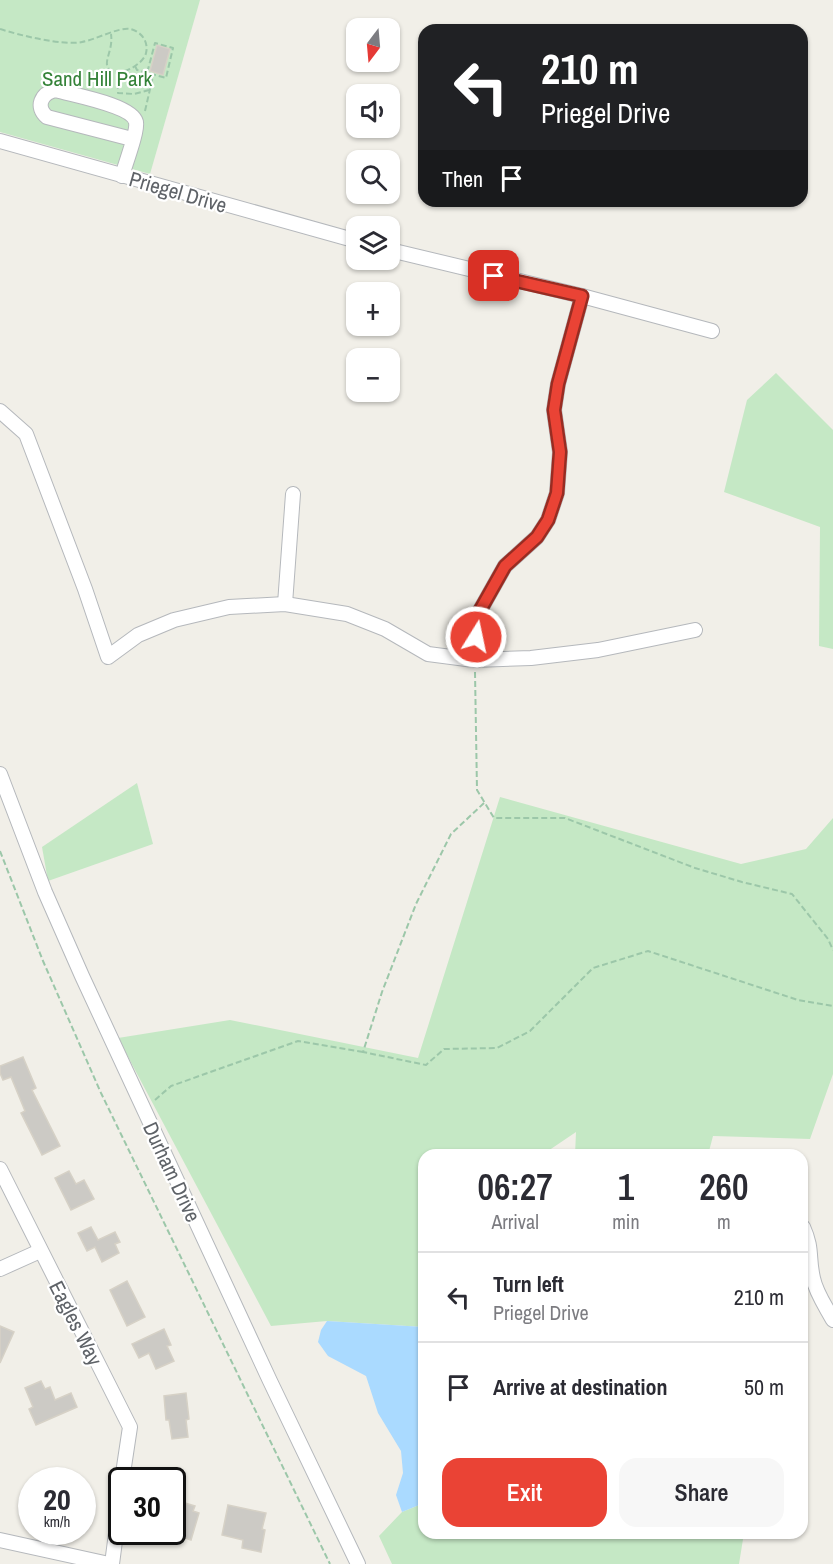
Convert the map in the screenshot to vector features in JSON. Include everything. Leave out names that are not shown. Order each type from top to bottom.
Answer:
[{"type":"street","points":[[122,176],[135,131],[135,120],[127,111],[56,90],[44,95],[41,108],[42,113],[47,117],[132,139]]},
{"type":"street","name":"Priegel Drive","points":[[0,141],[346,238]]},
{"type":"street","points":[[400,252],[582,296],[712,331]]},
{"type":"street","points":[[474,660],[478,614],[505,566],[537,537],[548,520],[557,493],[560,452],[554,410],[558,384],[582,296]]},
{"type":"street","points":[[0,411],[26,434],[85,589],[108,657],[138,634],[174,620],[229,607],[285,604],[347,614],[385,629],[428,654],[474,660],[531,658],[598,650],[694,630]]},
{"type":"street","points":[[285,604],[293,494]]},
{"type":"street","name":"Durham Drive","points":[[0,774],[50,902],[141,1105],[358,1564]]},
{"type":"street","name":"Eagles Way","points":[[0,1169],[130,1427],[124,1467]]},
{"type":"street","points":[[808,1238],[815,1287],[833,1320]]},
{"type":"street","points":[[0,1269],[40,1251]]},
{"type":"street","points":[[0,1540],[111,1564],[114,1545]]},
{"type":"path","points":[[0,29],[34,38],[79,43],[128,28],[137,31],[143,36],[146,54],[135,66],[118,73]]},
{"type":"path","points":[[111,34],[112,45],[107,62],[108,67],[118,73]]},
{"type":"path","points":[[135,66],[137,70],[147,73],[166,78],[173,48],[155,43],[147,73]]},
{"type":"path","points":[[118,73],[118,93],[139,93],[149,90]]},
{"type":"path","points":[[474,660],[477,790],[494,818],[565,818],[694,868],[792,894],[828,939],[833,950]]},
{"type":"path","points":[[363,1052],[382,992],[416,904],[451,834],[484,803]]},
{"type":"path","points":[[0,851],[43,962],[101,1094],[330,1564]]},
{"type":"path","points":[[141,1105],[155,1100],[171,1086],[298,1041],[426,1065],[444,1049],[497,1048],[530,1031],[594,968],[648,951],[798,1000],[833,1006]]},
{"type":"green space","name":"Sand Hill Park","points":[[0,0],[200,0],[150,174],[0,132]]},
{"type":"green space","points":[[776,373],[833,430],[833,649],[819,646],[820,527],[724,492],[747,400]]},
{"type":"green space","points":[[137,783],[153,844],[48,881],[42,847]]},
{"type":"green space","points":[[500,797],[741,864],[806,849],[833,818],[833,1074],[810,1139],[713,1136],[710,1149],[575,1149],[576,1132],[551,1149],[418,1149],[418,1327],[327,1321],[271,1326],[118,1038],[230,1020],[418,1058]]},
{"type":"green space","points":[[418,1505],[418,1539],[743,1539],[739,1564],[392,1564],[379,1536],[402,1512]]},
{"type":"water","points":[[327,1321],[418,1327],[418,1505],[402,1512],[396,1495],[403,1473],[401,1451],[378,1413],[366,1376],[328,1356],[318,1342],[321,1330]]},
{"type":"building","points":[[157,45],[170,49],[163,75],[150,71]]},
{"type":"building","points":[[23,1057],[36,1088],[32,1090],[60,1146],[42,1155],[21,1113],[25,1111],[11,1077],[3,1080],[0,1073],[0,1066]]},
{"type":"building","points":[[69,1171],[76,1184],[84,1180],[94,1199],[71,1210],[55,1178]]},
{"type":"building","points":[[91,1227],[98,1240],[115,1232],[120,1242],[115,1244],[119,1253],[102,1262],[95,1247],[87,1251],[78,1233]]},
{"type":"building","points":[[127,1281],[145,1317],[127,1326],[110,1290]]},
{"type":"building","points":[[0,1326],[14,1332],[0,1363]]},
{"type":"building","points":[[164,1329],[171,1345],[167,1346],[174,1361],[156,1369],[149,1353],[139,1358],[132,1344]]},
{"type":"building","points":[[41,1381],[45,1389],[50,1387],[55,1400],[71,1393],[77,1407],[36,1425],[29,1409],[33,1407],[25,1388]]},
{"type":"building","points":[[186,1393],[189,1419],[186,1420],[188,1437],[172,1439],[169,1420],[166,1420],[164,1396]]},
{"type":"building","points":[[186,1503],[195,1506],[193,1511],[199,1513],[191,1540],[186,1538]]},
{"type":"building","points":[[228,1505],[266,1513],[262,1529],[265,1530],[261,1552],[242,1548],[243,1540],[222,1535]]},
{"type":"route","points":[[476,637],[478,614],[505,566],[537,537],[548,520],[557,493],[560,452],[554,410],[558,384],[582,296],[494,276]]}]
